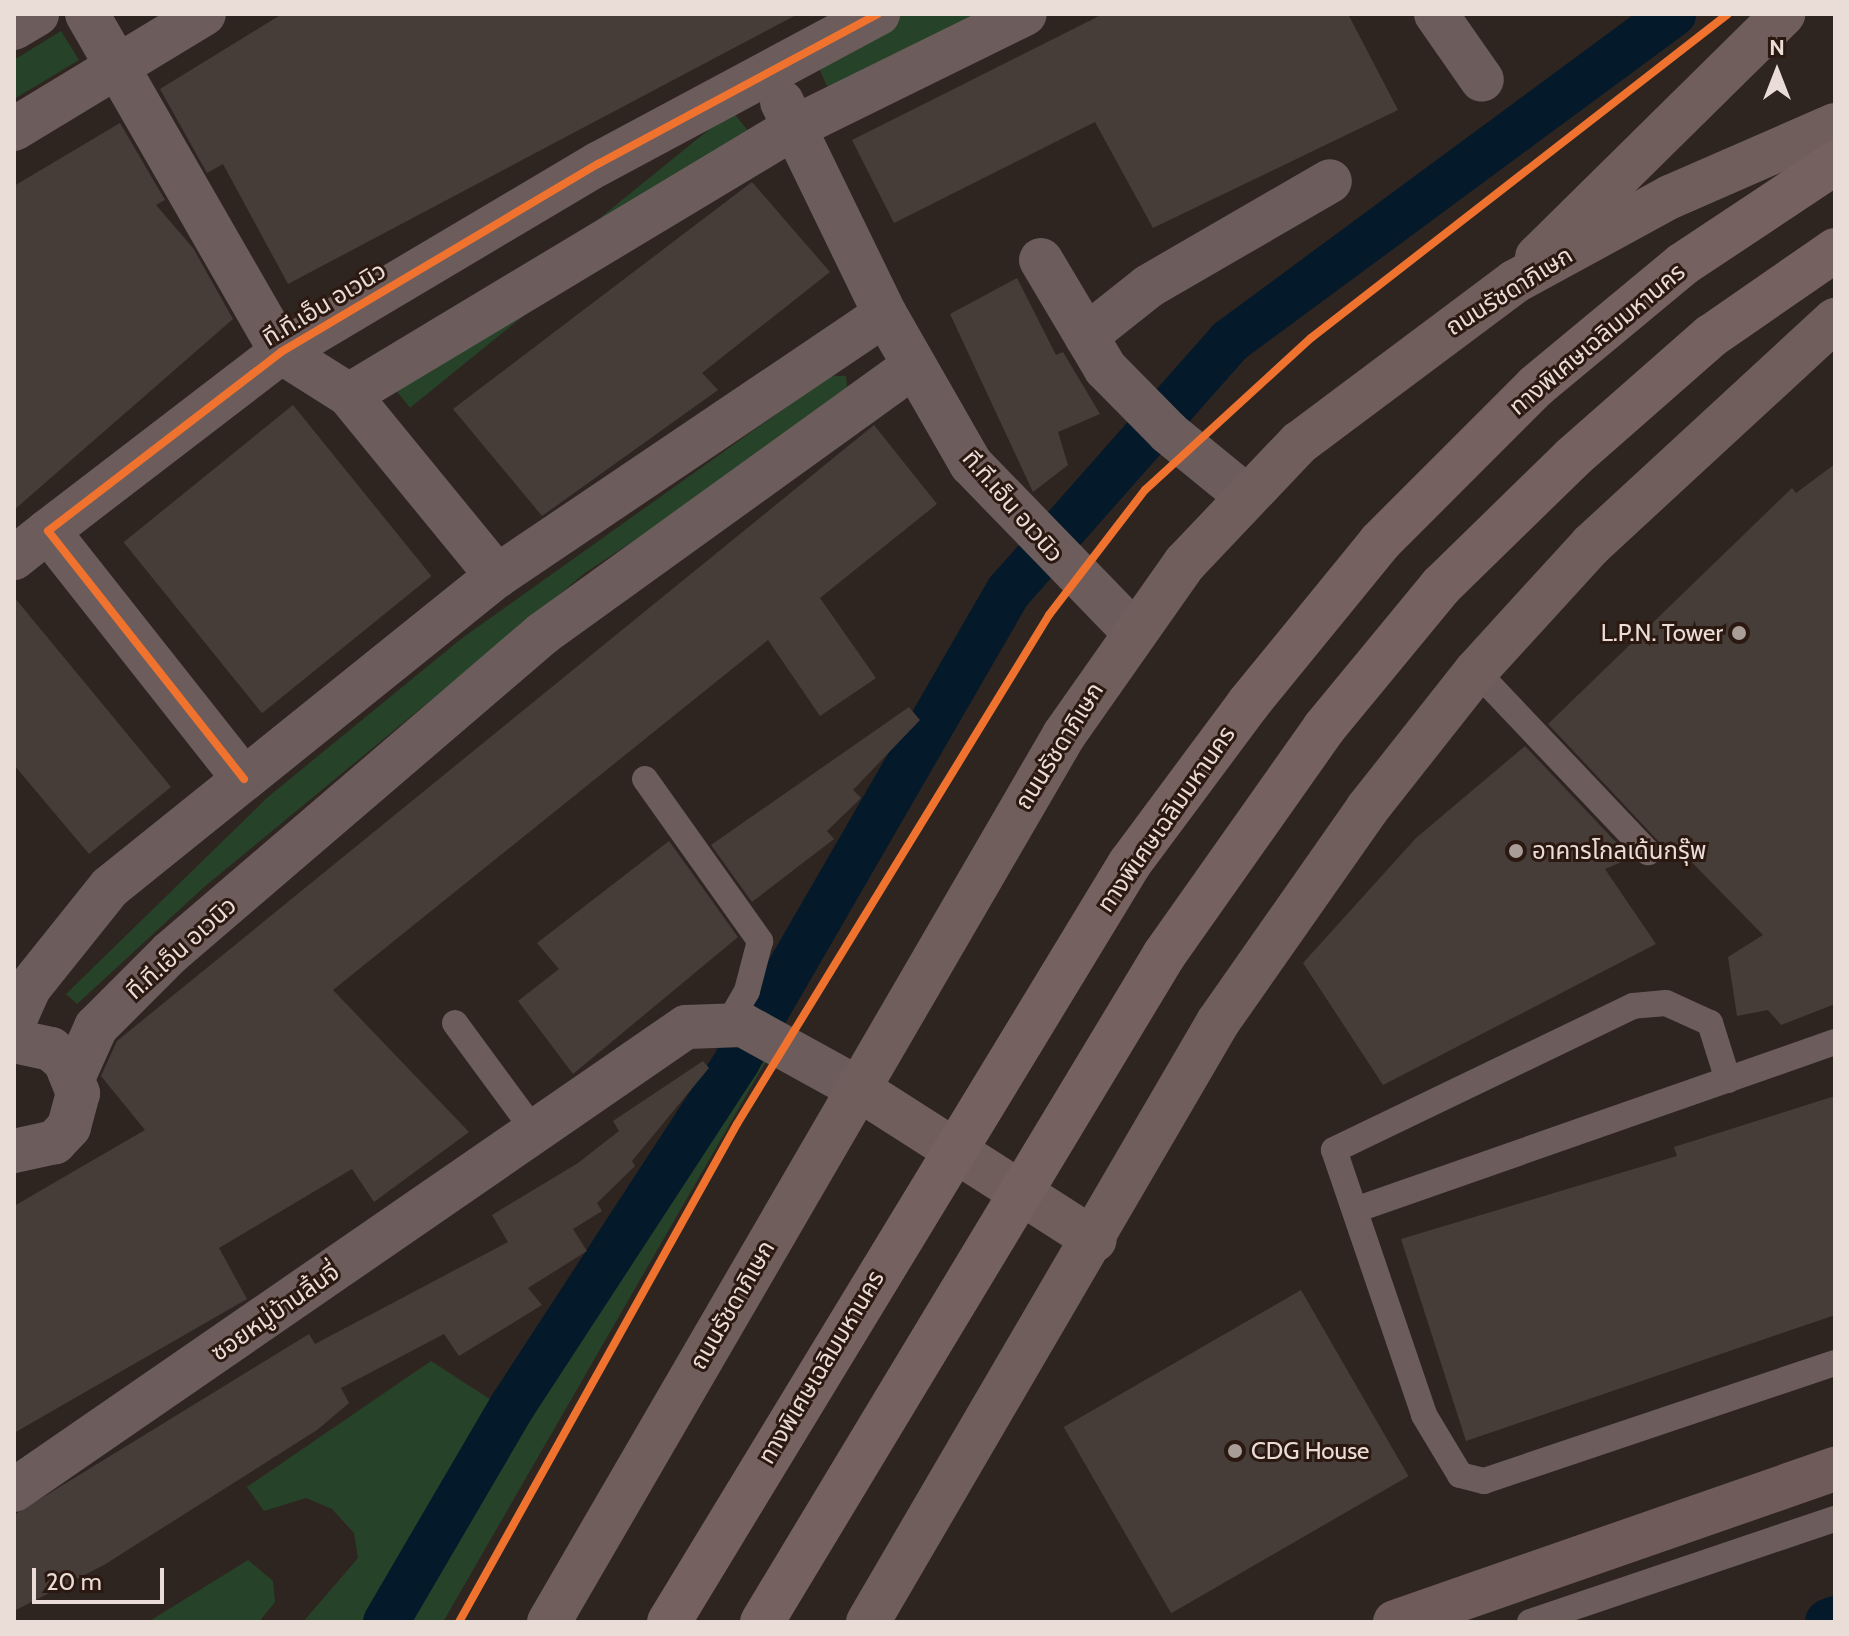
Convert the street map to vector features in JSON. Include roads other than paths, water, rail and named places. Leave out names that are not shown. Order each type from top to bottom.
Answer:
[{"type":"highway","name":"ทางพิเศษเฉลิมมหานคร","points":[[669,1622],[1130,863],[1248,704],[1380,542],[1536,386],[1683,264],[1835,163]]},
{"type":"highway","points":[[762,1622],[1164,955],[1324,728],[1441,586],[1572,458],[1711,336],[1835,250]]},
{"type":"main road","points":[[1514,282],[1783,14]]},
{"type":"main road","name":"ถนนรัชดาภิเษก","points":[[549,1622],[857,1088],[1133,631],[1245,495],[1393,367],[1514,282],[1670,197],[1835,125]]},
{"type":"main road","points":[[868,1622],[1095,1240],[1218,1022],[1367,809],[1476,671],[1591,545],[1834,323]]},
{"type":"main road","points":[[857,1088],[1095,1240]]},
{"type":"main road","points":[[1395,1622],[1479,1590],[1835,1469]]},
{"type":"street","points":[[14,28],[37,14]]},
{"type":"street","name":"ที.ที.เอ็น อเวนิว","points":[[87,14],[281,352],[349,395],[497,576]]},
{"type":"street","points":[[14,129],[118,69],[204,14]]},
{"type":"street","name":"ที.ที.เอ็น อเวนิว","points":[[14,558],[281,352],[598,164],[878,14]]},
{"type":"street","points":[[349,395],[795,127],[1025,14]]},
{"type":"street","points":[[1436,14],[1482,80]]},
{"type":"street","name":"ที.ที.เอ็น อเวนิว","points":[[768,75],[885,314],[971,464],[1032,533],[1133,631]]},
{"type":"street","points":[[1096,352],[1149,286],[1330,181]]},
{"type":"street","points":[[1041,260],[1096,352],[1169,433],[1245,495]]},
{"type":"street","points":[[14,1022],[29,988],[110,887],[497,576],[885,314]]},
{"type":"street","points":[[833,349],[857,347],[871,357],[875,393]]},
{"type":"street","name":"ที.ที.เอ็น อเวนิว","points":[[18,1154],[55,1142],[69,1127],[78,1093],[74,1076],[96,1027],[170,953],[542,634],[913,366]]},
{"type":"street","points":[[48,531],[244,779]]},
{"type":"street","name":"ซอยหมู่บ้านลิ้นจี่","points":[[14,1490],[532,1128],[686,1027],[748,1029]]},
{"type":"street","points":[[748,1029],[857,1088]]},
{"type":"street","points":[[14,1041],[51,1049],[74,1076]]},
{"type":"lane","points":[[1476,671],[1648,852]]},
{"type":"lane","points":[[645,779],[760,941],[747,991],[748,1029]]},
{"type":"lane","points":[[1728,1080],[1710,1023],[1666,1003],[1633,1006],[1334,1150],[1424,1415],[1460,1475],[1484,1481],[1835,1363]]},
{"type":"lane","points":[[455,1023],[532,1128]]},
{"type":"lane","points":[[1355,1210],[1835,1042]]},
{"type":"lane","points":[[1530,1622],[1835,1519]]},
{"type":"waterway","points":[[386,1622],[513,1405],[737,1061],[1008,592],[1230,341],[1673,14]]},
{"type":"waterway","points":[[1828,1622],[1835,1619]]},
{"type":"place","name":"L.P.N. Tower","points":[[1739,633]]},
{"type":"place","name":"อาคารโกลเด้นกรุ๊พ","points":[[1516,851]]},
{"type":"place","name":"CDG House","points":[[1235,1451]]}]
